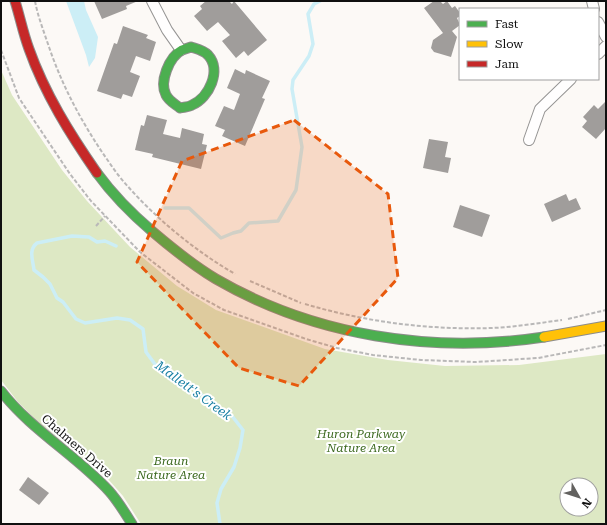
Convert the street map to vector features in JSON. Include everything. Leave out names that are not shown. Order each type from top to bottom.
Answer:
[{"type":"main road","points":[[16,1],[27,43],[46,87],[68,130],[96,171],[127,207],[157,236],[181,255],[230,287],[260,302],[318,323],[395,339],[457,343],[490,342],[521,340],[606,326]]},
{"type":"main road","points":[[191,47],[200,49],[209,56],[213,66],[214,77],[203,99],[192,106],[180,108],[172,102],[166,94],[164,82],[167,71],[173,59],[181,50],[191,47]]},
{"type":"main road","name":"Chalmers Drive","points":[[1,391],[29,420],[107,488],[126,512],[132,524]]},
{"type":"street","points":[[152,1],[167,30],[181,50]]},
{"type":"street","points":[[599,24],[606,37]]},
{"type":"street","points":[[529,140],[540,109],[570,80]]},
{"type":"path","points":[[35,1],[55,63],[67,92],[92,137],[117,174],[145,204],[171,228],[196,248],[239,276]]},
{"type":"path","points":[[1,50],[19,98],[70,174],[91,201],[140,252],[193,293],[224,310],[246,319],[337,348],[373,355],[421,360],[476,362],[538,358],[606,345]]},
{"type":"path","points":[[96,226],[105,216]]},
{"type":"path","points":[[245,278],[286,298],[326,310],[348,316],[411,326],[468,328],[519,326],[563,320],[606,310]]},
{"type":"highlighted area","points":[[294,120],[388,194],[398,278],[299,386],[239,368],[137,262],[182,161]]},
{"type":"green space","name":"Huron Parkway Nature Area","points":[[1,70],[12,95],[62,170],[87,201],[130,247],[177,286],[216,310],[325,349],[388,360],[445,366],[519,365],[606,354],[606,524],[141,524],[123,496],[108,479],[36,420],[18,402],[1,380]]},
{"type":"water","points":[[66,1],[84,1],[86,10],[98,37],[95,58],[89,67],[86,55]]},
{"type":"building","points":[[94,1],[138,1],[126,6],[127,9],[102,19]]},
{"type":"building","points":[[206,1],[229,1],[232,4],[234,1],[267,40],[248,56],[244,51],[236,58],[222,41],[230,35],[218,22],[207,31],[194,16],[202,9],[200,6]]},
{"type":"building","points":[[434,1],[440,1],[443,4],[447,1],[452,8],[455,6],[459,12],[459,17],[457,18],[459,26],[452,31],[457,37],[451,57],[434,52],[431,48],[433,40],[443,33],[424,8]]},
{"type":"building","points":[[123,26],[148,35],[146,38],[156,42],[150,61],[136,56],[130,72],[140,76],[132,97],[123,94],[121,99],[97,91],[114,43],[117,44]]},
{"type":"building","points":[[235,69],[245,74],[246,70],[270,81],[262,98],[265,99],[245,146],[222,136],[225,130],[215,126],[224,106],[234,110],[240,94],[227,88]]},
{"type":"building","points":[[606,101],[606,128],[596,139],[582,127],[587,121],[583,117],[594,105],[598,109]]},
{"type":"building","points":[[147,115],[167,120],[163,134],[180,138],[182,128],[204,134],[202,144],[207,145],[201,169],[152,157],[153,154],[135,150],[141,125],[144,126]]},
{"type":"building","points":[[429,139],[448,142],[445,157],[451,158],[448,173],[423,168]]},
{"type":"building","points":[[566,194],[569,201],[576,198],[581,209],[552,222],[544,204]]},
{"type":"building","points":[[460,205],[490,215],[482,237],[453,227]]},
{"type":"building","points":[[28,477],[49,493],[39,505],[19,490]]},
{"type":"waterway","name":"Mallett's Creek","points":[[165,208],[189,208],[221,238],[241,231],[249,223],[278,221],[296,190],[302,147],[292,89],[293,80],[309,56],[313,44],[308,14],[314,4],[320,1]]},
{"type":"waterway","name":"Mallett's Creek","points":[[116,246],[105,241],[97,242],[89,237],[72,236],[37,243],[32,252],[34,270],[50,284],[57,298],[63,302],[76,319],[85,323],[117,318],[130,320],[143,329],[146,352],[157,367],[170,371],[187,382],[211,403],[232,416],[243,430],[240,448],[234,467],[221,489],[217,503],[220,524]]},
{"type":"traffic: fast","points":[[191,47],[208,55],[212,61],[214,76],[212,83],[204,96],[191,106],[180,108],[170,101],[164,90],[166,70],[177,53],[191,47]]},
{"type":"traffic: fast","points":[[97,173],[116,197],[138,219],[168,245],[192,263],[216,279],[254,299],[293,314],[334,327],[375,336],[417,341],[460,343],[502,342],[544,337]]},
{"type":"traffic: fast","points":[[1,391],[26,418],[109,491],[132,524]]},
{"type":"traffic: slow","points":[[544,337],[606,326]]},
{"type":"traffic: jam","points":[[15,1],[35,66],[50,98],[77,144],[97,173]]},
{"type":"park label","name":"Braun Nature Area","points":[[171,468]]}]
